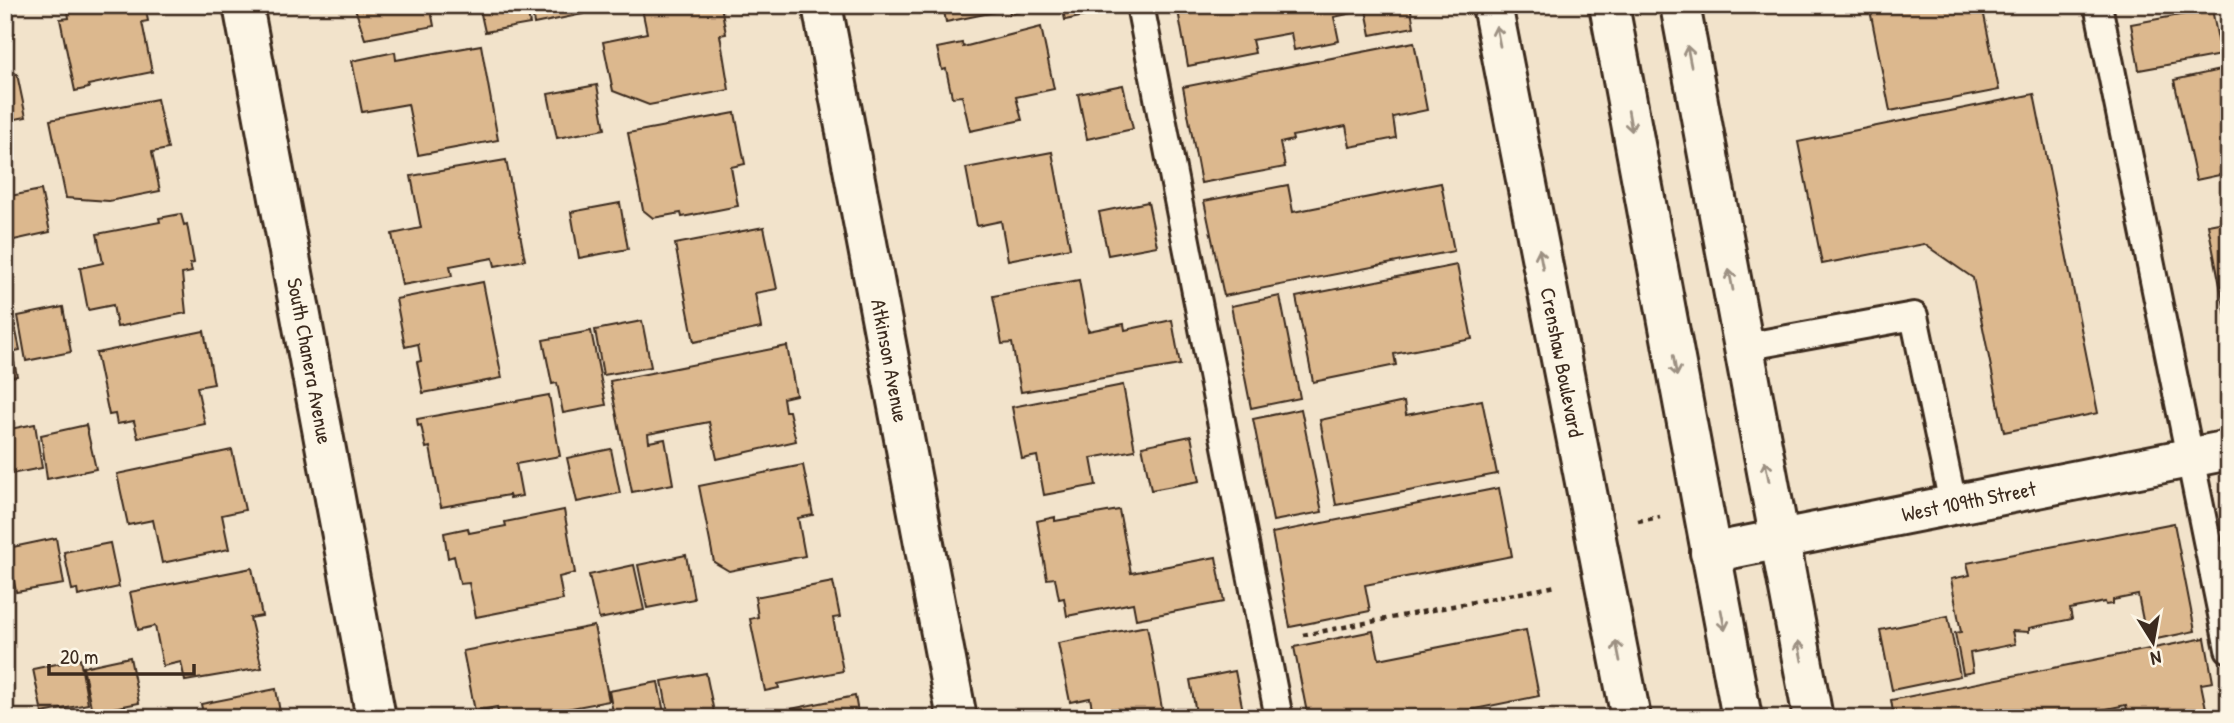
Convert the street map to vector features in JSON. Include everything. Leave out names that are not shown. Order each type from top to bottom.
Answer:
[{"type":"street","name":"South Chanera Avenue","points":[[243,5],[376,718]]},
{"type":"street","name":"Atkinson Avenue","points":[[822,5],[957,718]]},
{"type":"street","name":"Crenshaw Boulevard","points":[[1492,5],[1631,718]]},
{"type":"street","points":[[1609,5],[1742,718]]},
{"type":"street","points":[[1680,5],[1813,718]]},
{"type":"street","name":"West 109th Street","points":[[1710,553],[2229,450]]},
{"type":"lane","points":[[1140,5],[1279,718]]},
{"type":"lane","points":[[2098,5],[2229,649]]},
{"type":"lane","points":[[1744,347],[1914,316],[1953,504]]},
{"type":"path","points":[[1630,523],[1660,517]]},
{"type":"path","points":[[1264,642],[1556,586]]},
{"type":"building","points":[[67,5],[145,5],[148,21],[142,22],[152,72],[88,85],[89,88],[75,91],[60,19],[69,18]]},
{"type":"building","points":[[354,5],[430,5],[434,26],[365,39]]},
{"type":"building","points":[[479,5],[526,5],[530,24],[485,32]]},
{"type":"building","points":[[531,5],[581,5],[583,14],[534,24]]},
{"type":"building","points":[[663,5],[721,5],[726,34],[720,35],[729,90],[649,105],[613,91],[603,42],[647,33],[642,9]]},
{"type":"building","points":[[943,5],[1025,5],[1026,11],[1010,14],[1009,9],[946,22]]},
{"type":"building","points":[[1062,5],[1108,5],[1110,11],[1065,20]]},
{"type":"building","points":[[1177,5],[1410,5],[1414,27],[1371,35],[1366,10],[1334,17],[1339,41],[1294,50],[1291,33],[1252,40],[1255,53],[1188,66]]},
{"type":"building","points":[[1869,5],[1982,5],[1999,90],[1890,111]]},
{"type":"building","points":[[2212,9],[2221,55],[2139,70],[2131,24]]},
{"type":"building","points":[[1041,27],[1054,89],[1016,97],[1022,120],[970,131],[962,96],[952,97],[946,69],[942,70],[937,48],[962,43],[963,47]]},
{"type":"building","points":[[1414,42],[1427,110],[1393,117],[1396,138],[1350,147],[1346,126],[1292,136],[1293,140],[1280,143],[1285,167],[1201,183],[1183,87]]},
{"type":"building","points":[[481,45],[498,140],[418,155],[408,104],[362,112],[352,61],[395,52],[396,60]]},
{"type":"building","points":[[2229,68],[2229,173],[2196,180],[2174,80]]},
{"type":"building","points":[[17,74],[26,117],[5,121],[5,76]]},
{"type":"building","points":[[597,85],[605,129],[557,138],[548,94]]},
{"type":"building","points":[[1123,85],[1133,129],[1087,139],[1078,94]]},
{"type":"building","points":[[2034,94],[2098,413],[2004,432],[1973,278],[1924,244],[1822,264],[1798,142]]},
{"type":"building","points":[[157,99],[168,149],[152,152],[160,191],[109,201],[66,198],[50,120]]},
{"type":"building","points":[[735,113],[745,164],[731,167],[738,206],[682,217],[681,213],[653,218],[643,210],[628,133]]},
{"type":"building","points":[[1052,152],[1070,248],[1008,260],[1001,221],[977,226],[966,168]]},
{"type":"building","points":[[506,160],[525,260],[495,266],[493,258],[450,266],[452,276],[402,285],[392,234],[421,228],[411,176]]},
{"type":"building","points":[[1441,183],[1454,251],[1224,296],[1204,201],[1288,185],[1293,212]]},
{"type":"building","points":[[41,190],[50,232],[5,242],[5,197]]},
{"type":"building","points":[[1148,202],[1157,246],[1108,255],[1099,212]]},
{"type":"building","points":[[620,203],[628,249],[579,258],[571,212]]},
{"type":"building","points":[[181,214],[184,225],[187,224],[194,263],[190,264],[192,272],[182,274],[186,313],[117,327],[113,305],[88,310],[80,268],[103,263],[97,234],[160,222],[159,218]]},
{"type":"building","points":[[2229,221],[2229,331],[2208,225]]},
{"type":"building","points":[[764,227],[777,289],[755,293],[761,328],[694,342],[675,244]]},
{"type":"building","points":[[1457,265],[1472,339],[1394,354],[1396,365],[1313,382],[1296,297]]},
{"type":"building","points":[[1079,280],[1088,331],[1124,324],[1125,330],[1172,320],[1180,365],[1021,392],[1012,343],[1002,344],[993,296]]},
{"type":"building","points":[[483,282],[502,378],[423,393],[417,362],[421,361],[418,344],[405,347],[396,299]]},
{"type":"building","points":[[1280,296],[1300,398],[1251,408],[1231,306]]},
{"type":"building","points":[[11,307],[20,350],[5,353],[5,308]]},
{"type":"building","points":[[63,307],[71,352],[26,361],[18,316]]},
{"type":"building","points":[[642,321],[651,367],[603,375],[595,330]]},
{"type":"building","points":[[204,331],[214,384],[197,387],[205,424],[138,438],[134,421],[117,424],[115,414],[109,415],[96,353]]},
{"type":"building","points":[[591,331],[606,405],[563,413],[557,383],[552,384],[543,340]]},
{"type":"building","points":[[787,346],[796,395],[783,398],[796,441],[717,459],[709,422],[648,434],[649,442],[665,439],[673,484],[632,492],[610,381]]},
{"type":"building","points":[[12,352],[17,376],[5,378],[5,353]]},
{"type":"building","points":[[1123,385],[1135,450],[1091,458],[1096,485],[1044,495],[1037,456],[1022,459],[1012,407]]},
{"type":"building","points":[[549,395],[560,456],[516,464],[522,496],[510,498],[509,495],[441,507],[430,447],[426,448],[417,419]]},
{"type":"building","points":[[1482,400],[1497,474],[1336,505],[1320,420],[1404,402],[1406,415]]},
{"type":"building","points":[[1301,409],[1322,512],[1273,521],[1253,419]]},
{"type":"building","points":[[35,424],[42,468],[5,475],[5,430]]},
{"type":"building","points":[[86,425],[96,469],[47,479],[41,435]]},
{"type":"building","points":[[1191,436],[1200,481],[1151,490],[1142,446]]},
{"type":"building","points":[[611,449],[620,493],[577,502],[567,458]]},
{"type":"building","points":[[232,450],[245,510],[222,515],[229,549],[162,563],[153,520],[128,525],[117,474]]},
{"type":"building","points":[[803,465],[813,515],[798,518],[805,556],[729,571],[714,562],[699,486]]},
{"type":"building","points":[[1499,488],[1512,556],[1365,585],[1370,611],[1290,627],[1272,533]]},
{"type":"building","points":[[564,510],[575,573],[559,577],[563,600],[476,617],[469,583],[460,584],[454,556],[448,558],[444,533],[468,528],[469,533],[506,526],[505,522]]},
{"type":"building","points":[[1119,510],[1131,573],[1216,557],[1224,602],[1136,619],[1133,603],[1067,616],[1064,598],[1059,599],[1055,578],[1047,579],[1037,521],[1055,517],[1055,521]]},
{"type":"building","points":[[2174,523],[2195,631],[2147,641],[2138,595],[2113,600],[2113,604],[2106,605],[2105,602],[2070,609],[2072,619],[2029,628],[2029,632],[2012,631],[2015,644],[1970,653],[1973,672],[1963,674],[1955,633],[1961,632],[1951,579],[1970,575],[1967,563]]},
{"type":"building","points":[[56,538],[64,584],[16,592],[8,548]]},
{"type":"building","points":[[110,543],[119,587],[78,596],[77,589],[72,590],[64,552]]},
{"type":"building","points":[[686,555],[694,599],[647,608],[638,565]]},
{"type":"building","points":[[634,565],[644,610],[599,619],[589,575]]},
{"type":"building","points":[[252,568],[262,616],[250,618],[262,668],[185,681],[181,662],[163,666],[155,626],[138,630],[130,592]]},
{"type":"building","points":[[833,582],[840,617],[833,618],[843,671],[778,684],[779,688],[765,691],[750,619],[758,617],[755,597]]},
{"type":"building","points":[[1948,616],[1960,676],[1892,690],[1880,630]]},
{"type":"building","points":[[594,626],[609,701],[566,709],[568,718],[499,718],[497,707],[475,711],[463,651]]},
{"type":"building","points":[[1147,626],[1163,714],[1148,718],[1094,718],[1090,698],[1070,702],[1058,643]]},
{"type":"building","points":[[1526,630],[1539,696],[1431,718],[1308,718],[1294,647],[1373,631],[1379,659]]},
{"type":"building","points":[[2205,638],[2213,682],[2201,684],[2208,718],[2129,718],[2126,705],[2063,718],[1894,718],[1891,700]]},
{"type":"building","points":[[130,657],[139,703],[92,712],[83,667]]},
{"type":"building","points":[[80,659],[88,704],[42,713],[33,669]]},
{"type":"building","points":[[1235,671],[1244,716],[1197,718],[1190,680]]},
{"type":"building","points":[[706,673],[715,717],[669,718],[662,681]]},
{"type":"building","points":[[658,682],[665,718],[614,718],[609,691]]},
{"type":"building","points":[[276,689],[281,718],[204,718],[201,704]]},
{"type":"building","points":[[855,696],[859,718],[767,718],[766,714]]},
{"type":"building","points":[[1543,711],[1544,718],[1509,718]]}]
